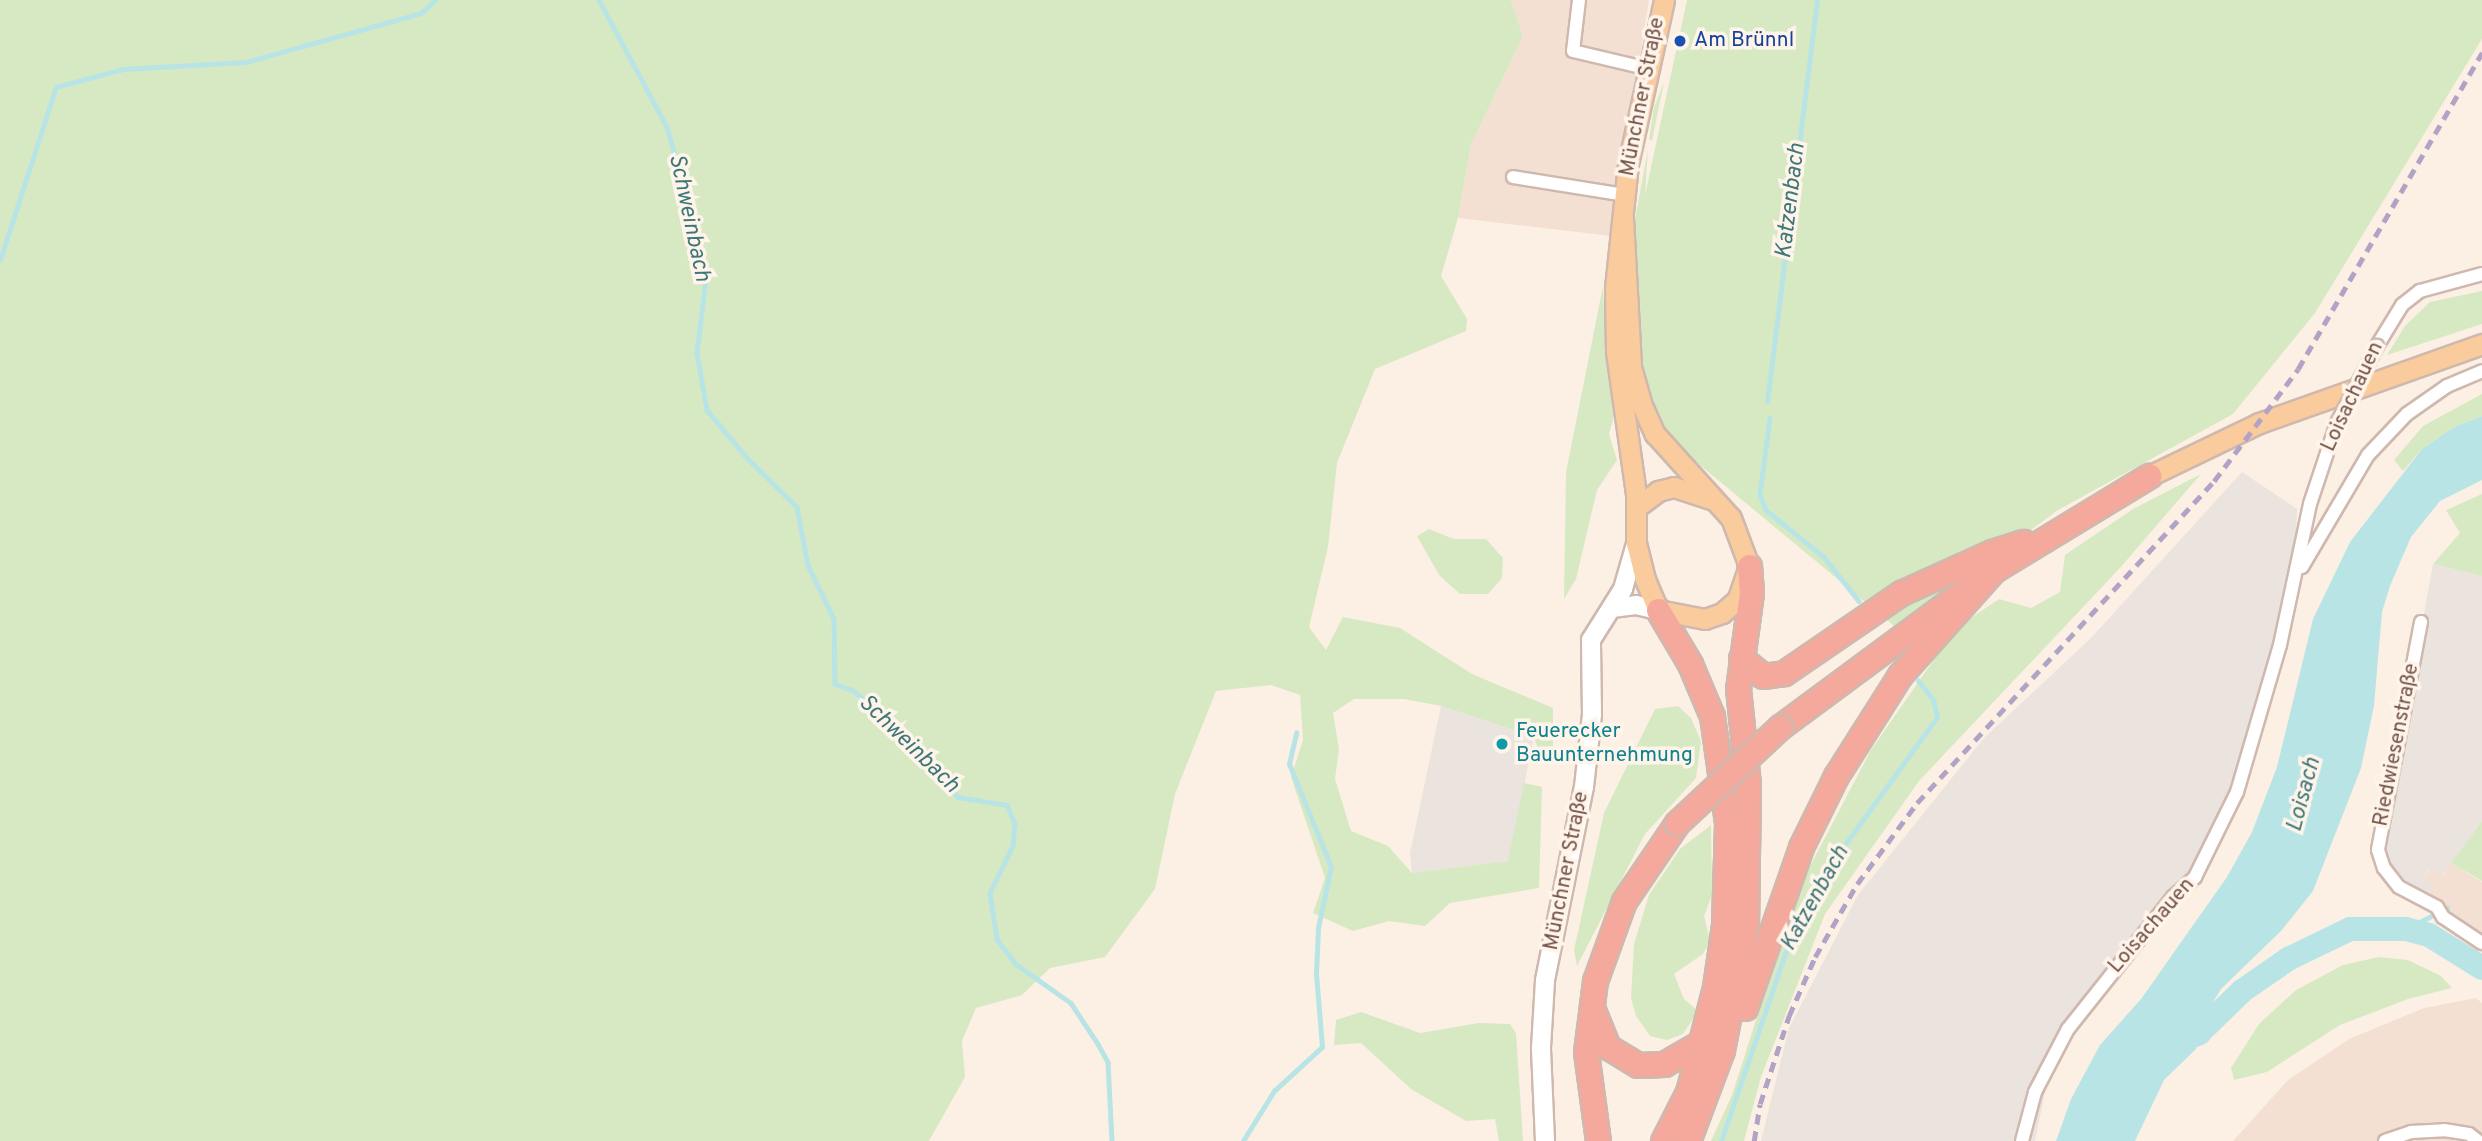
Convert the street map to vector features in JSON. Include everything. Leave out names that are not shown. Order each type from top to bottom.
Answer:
[{"type":"highway","points":[[1598,1141],[1586,1052],[1591,1004],[1602,955],[1625,901],[1677,823],[1780,727],[2046,535],[2149,477]]},
{"type":"highway","points":[[1741,658],[1763,676],[1784,673],[1901,593],[1992,552],[2046,535]]},
{"type":"highway","points":[[1688,1141],[1711,1046],[1746,928],[1750,875],[1748,784],[1738,689],[1751,593],[1749,566]]},
{"type":"highway","points":[[1591,1004],[1608,1047],[1627,1061],[1664,1064],[1711,1046],[1740,1025],[1791,872],[1836,776],[1900,675],[1992,572]]},
{"type":"highway","points":[[1658,610],[1699,681],[1712,716],[1724,786],[1724,925],[1711,1046],[1664,1141]]},
{"type":"main road","name":"Münchner Straße","points":[[1623,218],[1645,68],[1664,0]]},
{"type":"main road","points":[[1623,218],[1631,367],[1641,403],[1655,434],[1720,503],[1738,528],[1749,566],[1737,600],[1722,613],[1695,619],[1658,610],[1636,544],[1637,507],[1621,400],[1615,288],[1623,218]]},
{"type":"main road","points":[[2149,477],[2259,424],[2482,344]]},
{"type":"main road","points":[[1637,507],[1651,495],[1674,487],[1720,503]]},
{"type":"street","points":[[1579,0],[1573,51],[1645,68]]},
{"type":"street","name":"Münchner Straße","points":[[1513,177],[1625,195]]},
{"type":"street","name":"Loisachauen","points":[[2022,1141],[2035,1093],[2068,1029],[2173,897],[2195,877],[2228,812],[2249,752],[2296,579],[2310,504],[2337,422],[2377,345],[2402,305],[2420,291],[2482,274]]},
{"type":"street","name":"Loisachauen","points":[[2296,579],[2368,455],[2407,414],[2447,386],[2482,371]]},
{"type":"street","name":"Münchner Straße","points":[[1545,1141],[1541,1048],[1545,980],[1584,787],[1592,715],[1591,640],[1628,579],[1636,544]]},
{"type":"street","points":[[1612,608],[1636,605],[1658,610]]},
{"type":"street","name":"Riedwiesenstraße","points":[[2421,621],[2378,850],[2384,868],[2399,887],[2440,912],[2482,943]]},
{"type":"street","points":[[2385,1141],[2411,1132],[2444,1130],[2469,1134],[2478,1141]]},
{"type":"shaded area","points":[[1511,0],[1649,0],[1611,236],[1458,218],[1471,145],[1523,36]]},
{"type":"shaded area","points":[[2242,472],[2297,509],[2295,595],[2239,795],[2198,879],[2093,1000],[2048,1078],[2035,1141],[1761,1141],[1789,1028],[1858,895],[1984,738],[2091,638]]},
{"type":"shaded area","points":[[2433,564],[2482,576],[2482,821],[2442,876],[2430,868],[2423,879],[2433,886],[2425,898],[2399,885],[2381,851]]},
{"type":"shaded area","points":[[1441,706],[1534,736],[1509,861],[1412,873],[1410,853]]},
{"type":"shaded area","points":[[2451,863],[2482,882],[2482,942],[2425,898],[2423,879],[2431,868],[2443,876]]},
{"type":"shaded area","points":[[2476,998],[2482,1003],[2482,1141],[2233,1141],[2288,1080],[2349,1039],[2424,1008]]},
{"type":"green space","points":[[0,0],[1511,0],[1523,36],[1471,145],[1458,218],[1441,276],[1467,319],[1466,331],[1375,369],[1337,463],[1328,547],[1309,627],[1326,650],[1343,617],[1400,628],[1472,674],[1553,708],[1553,756],[1541,755],[1533,736],[1441,706],[1404,699],[1354,699],[1333,713],[1339,749],[1335,779],[1351,831],[1388,846],[1412,873],[1508,861],[1524,783],[1542,787],[1539,888],[1450,903],[1425,926],[1389,921],[1353,931],[1313,913],[1325,878],[1291,777],[1303,740],[1300,695],[1271,685],[1216,691],[1175,794],[1155,889],[1105,957],[1050,968],[1022,995],[976,1008],[962,1041],[965,1077],[929,1141],[0,1141]]},
{"type":"green space","points":[[1687,0],[2482,0],[2482,39],[2315,313],[2233,414],[2058,510],[1989,561],[1911,640],[1671,441],[1661,431],[1637,374],[1631,241],[1648,149],[1645,195]]},
{"type":"green space","points":[[1664,82],[1652,141],[1649,139],[1654,108]]},
{"type":"green space","points":[[1603,286],[1606,358],[1614,416],[1609,434],[1617,460],[1597,490],[1576,579],[1564,599],[1566,472]]},
{"type":"green space","points":[[2482,291],[2482,324],[2387,355],[2405,326],[2430,302]]},
{"type":"green space","points":[[2482,394],[2482,416],[2454,427],[2422,449],[2403,471],[2394,460],[2423,426]]},
{"type":"green space","points":[[2201,474],[2119,569],[1919,781],[1825,914],[1761,1077],[1744,1141],[1711,1141],[1732,1095],[1798,889],[1871,750],[1956,628],[1999,599],[2031,608],[2060,592],[2065,555],[2133,509]]},
{"type":"green space","points":[[2482,494],[2482,576],[2433,564],[2460,533],[2446,510]]},
{"type":"green space","points":[[1429,529],[1454,539],[1486,539],[1503,558],[1502,578],[1488,594],[1460,594],[1439,575],[1417,536]]},
{"type":"green space","points":[[1678,706],[1691,718],[1701,741],[1696,778],[1645,834],[1577,966],[1574,950],[1604,813],[1655,709]]},
{"type":"green space","points":[[2482,821],[2482,881],[2451,863]]},
{"type":"green space","points":[[1711,825],[1712,895],[1704,916],[1710,940],[1703,954],[1674,974],[1684,999],[1698,1011],[1683,1034],[1667,1040],[1650,1036],[1636,1016],[1631,998],[1634,944],[1649,895],[1680,849]]},
{"type":"green space","points":[[2379,957],[2408,960],[2441,976],[2452,988],[2408,999],[2340,1025],[2267,1072],[2234,1080],[2231,1068],[2259,1024],[2296,990],[2343,965]]},
{"type":"green space","points":[[1361,1012],[1420,1033],[1479,1023],[1510,1024],[1516,1033],[1523,1141],[1499,1141],[1495,1119],[1466,1121],[1411,1089],[1361,1043],[1334,1045],[1336,1020]]},
{"type":"water","name":"Loisach","points":[[2482,416],[2482,480],[2440,501],[2411,537],[2390,586],[2382,612],[2374,706],[2361,768],[2313,891],[2281,931],[2221,989],[2203,1019],[2196,1049],[2164,1080],[2135,1141],[2056,1141],[2071,1099],[2100,1045],[2141,999],[2227,877],[2252,832],[2277,767],[2313,619],[2350,542],[2422,449],[2454,427]]},
{"type":"waterway","name":"Schweinbach","points":[[0,260],[56,87],[123,69],[246,62],[421,13],[435,0]]},
{"type":"waterway","name":"Schweinbach","points":[[599,0],[667,127],[687,198],[706,279],[697,353],[707,410],[748,459],[797,507],[808,565],[834,619],[835,684],[852,690],[872,705],[958,797],[1007,805],[1015,824],[1013,846],[990,893],[997,939],[1016,964],[1071,1003],[1098,1044],[1108,1062],[1112,1141]]},
{"type":"waterway","name":"Katzenbach","points":[[1767,402],[1817,0]]},
{"type":"waterway","name":"Katzenbach","points":[[1770,418],[1760,495],[1766,510],[1824,557],[1859,601]]},
{"type":"waterway","name":"Katzenbach","points":[[1721,1141],[1789,942],[1839,853],[1937,717],[1933,700],[1918,681]]},
{"type":"waterway","points":[[1243,1141],[1274,1091],[1322,1047],[1316,974],[1318,928],[1331,867],[1289,764],[1296,733]]},
{"type":"waterway","points":[[2406,929],[2447,908]]},
{"type":"waterway","points":[[2169,1046],[2199,1033],[2242,991],[2288,959],[2350,929],[2406,929],[2429,935],[2482,968]]},
{"type":"railway","points":[[1754,1141],[1760,1104],[1789,1016],[1815,957],[1857,884],[1917,803],[2214,481],[2298,369],[2482,53]]},
{"type":"place","name":"Am Brünnl","points":[[1680,41]]},
{"type":"place","name":"Feuerecker Bauunternehmung","points":[[1502,744]]}]
